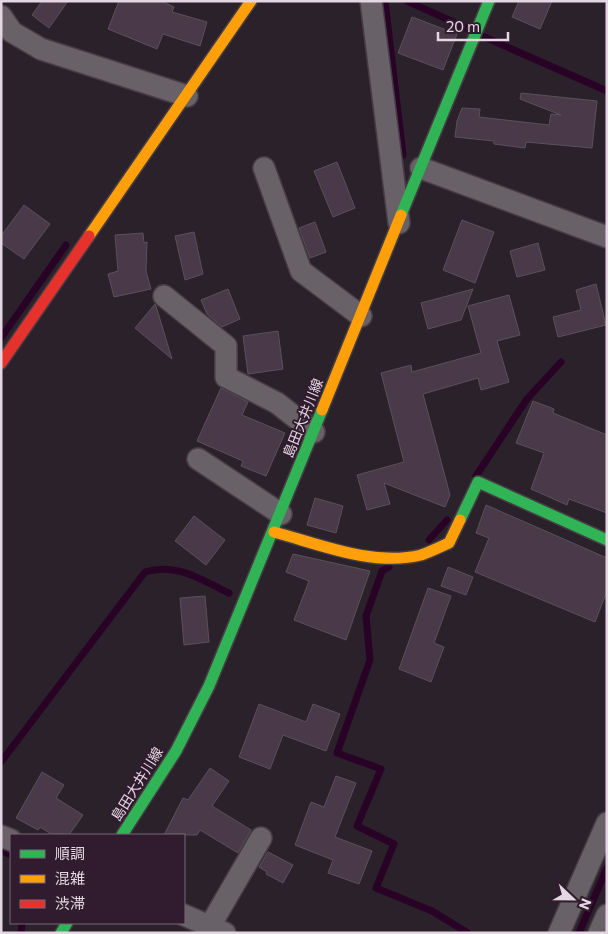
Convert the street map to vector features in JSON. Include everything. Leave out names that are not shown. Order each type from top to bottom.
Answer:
[{"type":"main road","points":[[1,363],[251,1]]},
{"type":"main road","name":"島田大井川線","points":[[123,834],[176,751],[209,686],[278,523],[489,1]]},
{"type":"main road","points":[[278,523],[336,548],[386,558],[420,555],[449,543],[478,482],[607,540]]},
{"type":"street","points":[[1,10],[4,1]]},
{"type":"street","points":[[371,1],[399,223]]},
{"type":"street","points":[[1,16],[12,32],[41,49],[187,96]]},
{"type":"street","points":[[264,168],[301,271],[361,316]]},
{"type":"street","points":[[422,168],[607,237]]},
{"type":"street","points":[[164,296],[226,346],[226,377],[277,403],[314,432]]},
{"type":"street","points":[[198,460],[278,523]]},
{"type":"street","points":[[558,933],[607,823]]},
{"type":"street","points":[[185,915],[217,930],[262,838]]},
{"type":"street","points":[[599,933],[607,915]]},
{"type":"building","points":[[42,1],[68,1],[49,28],[32,15]]},
{"type":"building","points":[[119,1],[161,1],[174,7],[172,12],[207,22],[200,46],[163,34],[157,49],[108,29]]},
{"type":"building","points":[[519,1],[552,1],[540,29],[512,17]]},
{"type":"building","points":[[412,17],[457,34],[443,70],[398,53]]},
{"type":"building","points":[[521,93],[597,101],[592,148],[526,142],[525,148],[494,144],[494,141],[455,137],[457,121],[462,108],[480,109],[479,117],[549,125],[551,114],[561,115],[520,99]]},
{"type":"building","points":[[337,162],[355,208],[333,217],[314,171]]},
{"type":"building","points":[[24,205],[50,224],[24,259],[1,243],[1,236]]},
{"type":"building","points":[[462,220],[494,232],[475,283],[443,270]]},
{"type":"building","points":[[315,222],[326,252],[310,258],[299,228]]},
{"type":"building","points":[[194,232],[203,274],[185,280],[175,236]]},
{"type":"building","points":[[143,233],[144,243],[147,242],[146,271],[151,289],[114,297],[108,274],[118,271],[115,235]]},
{"type":"building","points":[[538,243],[545,270],[517,277],[510,251]]},
{"type":"building","points":[[596,284],[606,325],[558,337],[553,317],[581,310],[576,290]]},
{"type":"building","points":[[228,289],[240,319],[222,327],[207,314],[201,300]]},
{"type":"building","points":[[473,289],[461,320],[428,329],[421,303]]},
{"type":"building","points":[[509,295],[520,335],[497,341],[509,382],[481,390],[478,378],[423,394],[450,495],[445,507],[384,483],[390,504],[367,510],[357,475],[404,462],[381,373],[411,365],[412,372],[481,353],[468,306]]},
{"type":"building","points":[[155,304],[156,306],[172,359],[135,328]]},
{"type":"building","points":[[278,331],[283,369],[248,374],[243,336]]},
{"type":"building","points":[[221,388],[248,402],[242,415],[285,433],[266,476],[241,466],[243,461],[197,441]]},
{"type":"building","points":[[533,401],[554,409],[553,413],[607,435],[607,513],[569,499],[567,505],[531,489],[544,453],[516,443]]},
{"type":"building","points":[[315,498],[343,506],[336,533],[307,525]]},
{"type":"building","points":[[486,505],[607,558],[607,591],[595,622],[475,572],[489,538],[476,533]]},
{"type":"building","points":[[194,516],[225,540],[206,565],[175,541]]},
{"type":"building","points":[[293,554],[370,571],[346,640],[294,620],[309,581],[286,572]]},
{"type":"building","points":[[448,567],[473,577],[466,595],[441,586]]},
{"type":"building","points":[[428,588],[451,596],[434,643],[444,647],[431,682],[399,669]]},
{"type":"building","points":[[205,596],[209,642],[184,645],[180,598]]},
{"type":"building","points":[[259,704],[306,722],[313,704],[340,714],[326,751],[283,735],[270,769],[239,757]]},
{"type":"building","points":[[210,768],[229,781],[212,806],[251,830],[238,853],[200,830],[197,835],[165,834],[183,798],[188,800]]},
{"type":"building","points":[[42,772],[64,785],[56,798],[83,815],[70,834],[51,834],[40,827],[38,830],[16,818]]},
{"type":"building","points":[[336,776],[356,783],[335,837],[372,851],[359,884],[328,873],[333,860],[295,845],[311,802],[324,807]]},
{"type":"building","points":[[268,852],[293,865],[283,883],[266,874],[267,872],[259,867]]},
{"type":"waterway","points":[[385,1],[403,155]]},
{"type":"waterway","points":[[407,1],[471,30]]},
{"type":"waterway","points":[[480,35],[607,91]]},
{"type":"waterway","points":[[1,338],[66,245]]},
{"type":"waterway","points":[[476,476],[527,399],[561,362]]},
{"type":"waterway","points":[[429,540],[447,520]]},
{"type":"waterway","points":[[389,567],[382,571],[366,616],[370,660],[337,753],[381,769],[357,826],[394,844],[376,888],[432,911],[468,933]]},
{"type":"waterway","points":[[1,762],[145,572],[156,569],[178,571],[199,578],[229,593]]},
{"type":"waterway","points":[[1,850],[10,854]]},
{"type":"waterway","points":[[579,933],[607,868]]},
{"type":"waterway","points":[[21,933],[22,924]]},
{"type":"traffic: fast","points":[[401,215],[489,1]]},
{"type":"traffic: fast","points":[[123,834],[176,751],[209,686],[322,410]]},
{"type":"traffic: fast","points":[[460,520],[478,482],[607,540]]},
{"type":"traffic: fast","points":[[61,933],[66,924]]},
{"type":"traffic: slow","points":[[89,236],[251,1]]},
{"type":"traffic: slow","points":[[322,410],[401,215]]},
{"type":"traffic: slow","points":[[274,532],[328,548],[365,556],[403,558],[421,555],[449,543],[460,520]]},
{"type":"traffic: jam","points":[[1,363],[89,236]]}]
